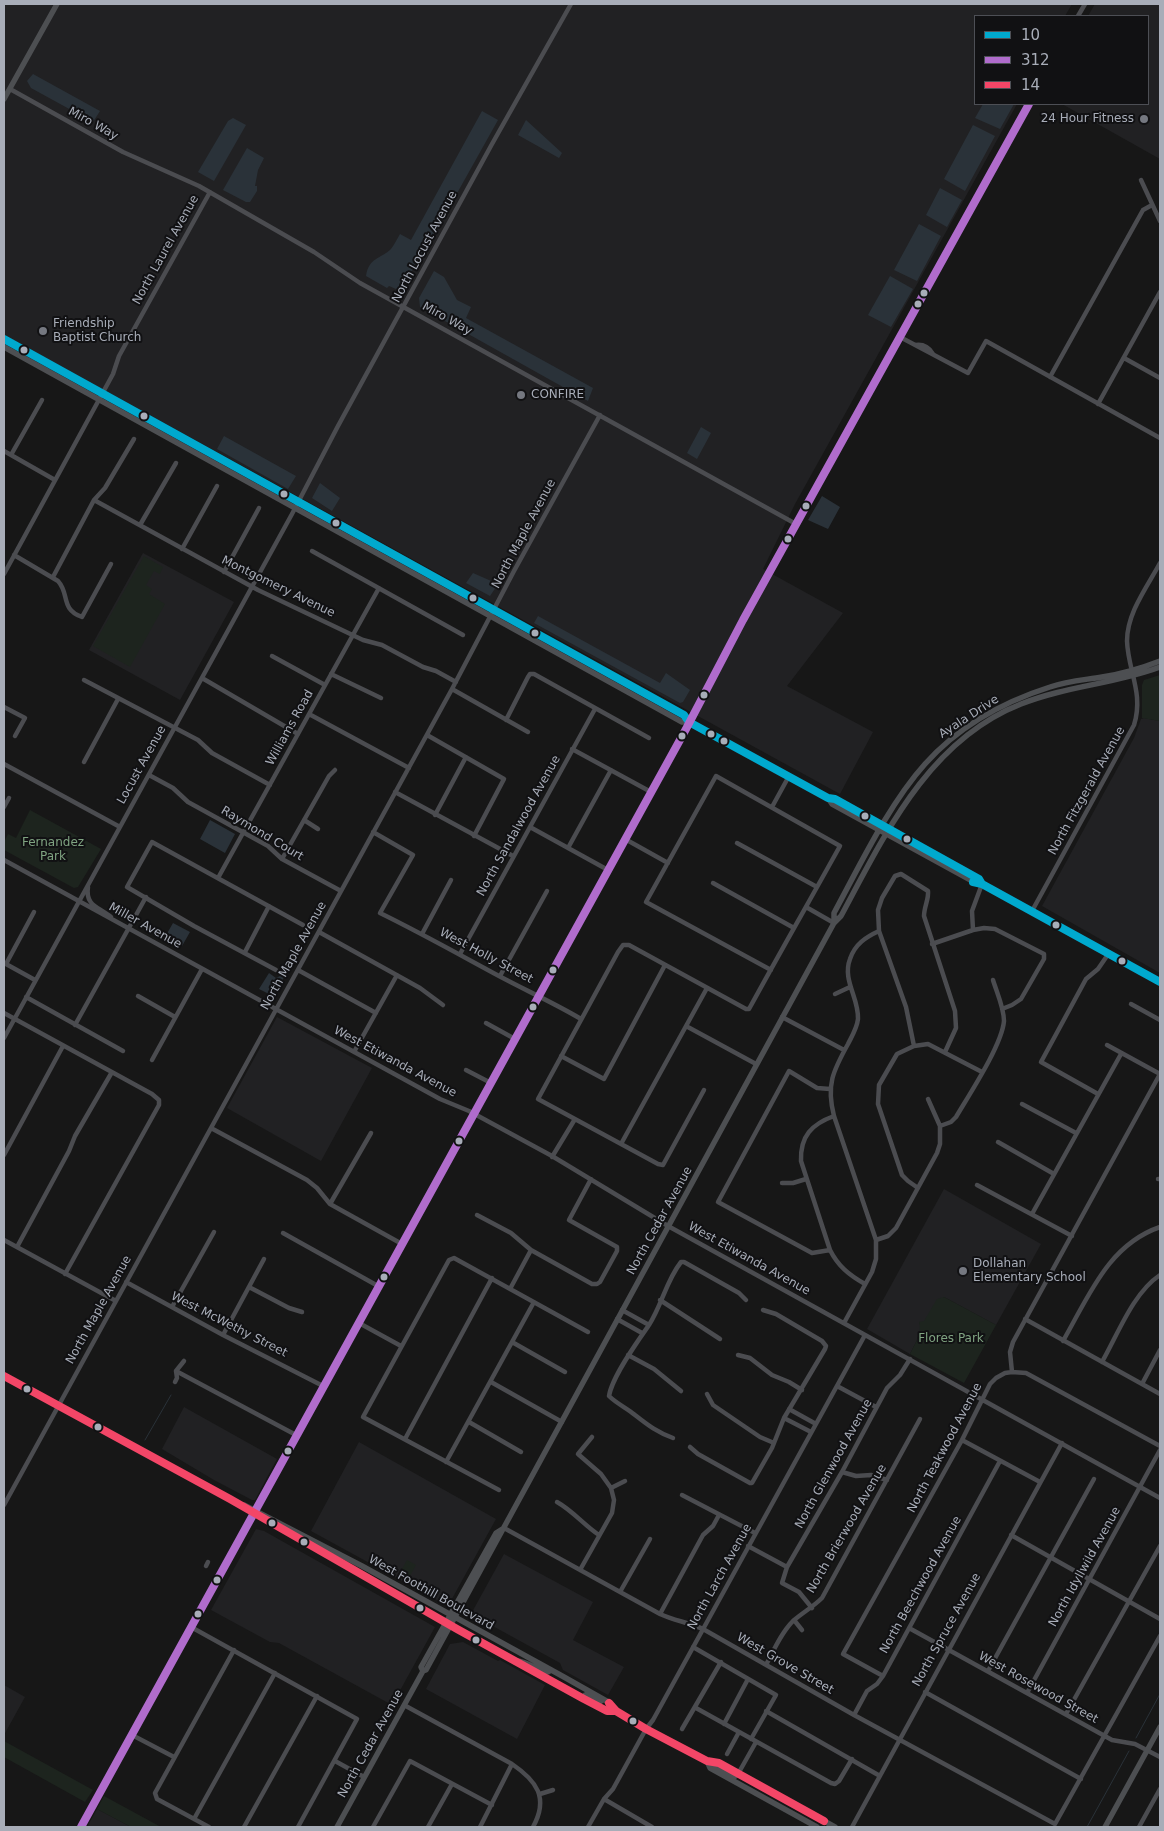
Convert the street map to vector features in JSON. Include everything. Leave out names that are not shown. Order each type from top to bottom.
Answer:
[{"type":"main road","points":[[4,99],[57,4]]},
{"type":"main road","points":[[4,339],[295,509],[682,722],[689,722]]},
{"type":"main road","points":[[4,347],[299,502],[684,715],[689,722],[828,798],[835,799],[888,832],[979,879],[982,884],[1160,982]]},
{"type":"main road","name":"Ayala Drive","points":[[881,828],[909,784],[939,749],[989,714],[1008,703],[1050,686],[1133,673],[1160,661]]},
{"type":"main road","name":"Ayala Drive","points":[[888,832],[914,790],[938,762],[966,737],[991,719],[1020,704],[1052,693],[1160,667]]},
{"type":"main road","name":"North Cedar Avenue","points":[[834,923],[834,913],[881,828]]},
{"type":"main road","name":"North Cedar Avenue","points":[[453,1616],[484,1565],[834,923],[841,916],[888,832]]},
{"type":"main road","name":"West Foothill Boulevard","points":[[4,1376],[230,1499],[453,1616],[610,1703],[616,1711],[646,1729],[707,1761],[719,1763],[835,1827]]},
{"type":"main road","name":"West Foothill Boulevard","points":[[255,1512],[449,1624],[563,1687],[607,1711],[616,1711]]},
{"type":"main road","name":"North Cedar Avenue","points":[[336,1827],[423,1671],[426,1670],[490,1543],[496,1533],[504,1528]]},
{"type":"main road","points":[[484,1565],[482,1562],[490,1549],[490,1543]]},
{"type":"main road","points":[[515,1660],[525,1661],[544,1672],[551,1670]]},
{"type":"main road","points":[[563,1687],[570,1687],[600,1702],[603,1699]]},
{"type":"main road","points":[[1105,1827],[1160,1727]]},
{"type":"main road","name":"West Foothill Boulevard","points":[[707,1761],[710,1768],[817,1827]]},
{"type":"street","name":"North Locust Avenue","points":[[299,502],[338,426],[496,136],[571,4]]},
{"type":"street","points":[[1079,15],[1085,4]]},
{"type":"street","name":"Miro Way","points":[[10,89],[123,152],[210,192],[314,252],[360,283],[796,524]]},
{"type":"street","points":[[81,1827],[540,995],[689,722],[716,668],[1028,105]]},
{"type":"street","points":[[1141,180],[1160,221]]},
{"type":"street","name":"North Laurel Avenue","points":[[4,574],[101,397],[113,374],[119,356],[210,192]]},
{"type":"street","points":[[1050,377],[1143,210],[1152,205]]},
{"type":"street","points":[[1098,404],[1160,292]]},
{"type":"street","points":[[900,337],[968,373],[986,341],[1160,438]]},
{"type":"street","points":[[1124,358],[1160,378]]},
{"type":"street","points":[[11,455],[42,400]]},
{"type":"street","name":"North Maple Avenue","points":[[4,1505],[409,768],[600,415]]},
{"type":"street","points":[[53,577],[94,500],[105,488],[134,439]]},
{"type":"street","points":[[4,451],[56,480]]},
{"type":"street","points":[[140,526],[176,463]]},
{"type":"street","points":[[182,549],[217,486]]},
{"type":"street","name":"Montgomery Avenue","points":[[94,500],[252,587],[363,640],[382,645],[423,666],[436,670],[456,682]]},
{"type":"street","name":"Locust Avenue","points":[[4,1038],[299,502]]},
{"type":"street","points":[[224,572],[259,508]]},
{"type":"street","points":[[312,552],[463,635]]},
{"type":"street","points":[[14,555],[53,577],[63,586],[64,598],[69,608],[75,614],[82,617],[111,564]]},
{"type":"street","name":"North Fitzgerald Avenue","points":[[1032,911],[1132,730],[1137,716],[1138,703],[1128,644],[1130,622],[1135,608],[1160,563]]},
{"type":"street","name":"Williams Road","points":[[218,878],[379,588]]},
{"type":"street","points":[[272,656],[325,685]]},
{"type":"street","points":[[331,674],[381,698]]},
{"type":"street","points":[[506,720],[528,676],[532,674],[649,738]]},
{"type":"street","points":[[202,678],[298,734]]},
{"type":"street","points":[[84,680],[175,727],[198,740],[215,754],[270,785]]},
{"type":"street","points":[[452,689],[528,732]]},
{"type":"street","points":[[84,762],[118,699]]},
{"type":"street","points":[[4,706],[25,718],[15,736]]},
{"type":"street","name":"North Sandalwood Avenue","points":[[460,954],[595,708]]},
{"type":"street","points":[[309,714],[409,768]]},
{"type":"street","points":[[426,736],[504,779],[474,836]]},
{"type":"street","points":[[572,749],[651,792]]},
{"type":"street","points":[[435,815],[466,757]]},
{"type":"street","points":[[4,764],[120,827]]},
{"type":"street","points":[[282,859],[329,776],[335,770]]},
{"type":"street","points":[[568,848],[611,770]]},
{"type":"street","name":"Raymond Court","points":[[149,775],[173,788],[185,800],[268,846],[282,859],[341,891]]},
{"type":"street","points":[[704,1090],[662,1164],[658,1164],[538,1099],[560,1056],[624,944],[749,1009],[806,908],[840,846],[716,776],[646,902],[771,970]]},
{"type":"street","points":[[772,807],[789,776]]},
{"type":"street","points":[[395,792],[513,856]]},
{"type":"street","points":[[4,807],[8,798]]},
{"type":"street","points":[[304,820],[318,829]]},
{"type":"street","points":[[530,827],[608,870]]},
{"type":"street","name":"West Holly Street","points":[[373,832],[413,856],[380,913],[540,995],[581,1019]]},
{"type":"street","points":[[625,839],[668,863]]},
{"type":"street","points":[[276,970],[127,887],[152,842],[303,925]]},
{"type":"street","points":[[737,843],[817,887]]},
{"type":"street","name":"Miller Avenue","points":[[4,860],[276,1009]]},
{"type":"street","points":[[914,1046],[906,1007],[879,931],[878,910],[894,876],[898,874],[928,891],[929,894],[924,906],[924,916],[955,1012],[956,1028],[945,1052]]},
{"type":"street","points":[[422,934],[451,880]]},
{"type":"street","points":[[89,883],[87,895],[90,902],[118,923]]},
{"type":"street","points":[[713,883],[794,928]]},
{"type":"street","points":[[973,930],[972,911],[982,884]]},
{"type":"street","points":[[500,976],[547,891]]},
{"type":"street","points":[[75,1025],[146,897]]},
{"type":"street","points":[[245,952],[269,906]]},
{"type":"street","points":[[806,908],[834,923]]},
{"type":"street","points":[[34,912],[6,964],[35,980]]},
{"type":"street","points":[[932,944],[984,928],[995,929],[1044,954],[1044,959],[1021,999],[1002,1009]]},
{"type":"street","points":[[844,1323],[872,1272],[876,1258],[876,1240],[834,1116],[830,1089],[833,1074],[858,1020],[847,970],[852,954],[860,942],[879,931]]},
{"type":"street","points":[[319,932],[420,988],[442,1005]]},
{"type":"street","points":[[1098,1094],[1041,1062],[1086,980],[1098,969],[1109,953]]},
{"type":"street","points":[[560,1056],[604,1079],[665,965]]},
{"type":"street","points":[[152,1060],[202,969]]},
{"type":"street","points":[[298,970],[376,1013]]},
{"type":"street","points":[[354,1052],[397,975]]},
{"type":"street","points":[[940,1126],[952,1122],[956,1117],[999,1039],[1004,1020],[993,980]]},
{"type":"street","points":[[835,994],[850,987]]},
{"type":"street","points":[[621,1144],[707,988]]},
{"type":"street","points":[[138,996],[175,1017]]},
{"type":"street","points":[[26,997],[123,1051]]},
{"type":"street","points":[[1131,1004],[1160,1020]]},
{"type":"street","name":"West Etiwanda Avenue","points":[[276,1009],[440,1099],[474,1114],[552,1157],[668,1226],[1160,1498]]},
{"type":"street","points":[[4,1013],[156,1096],[160,1100],[66,1274]]},
{"type":"street","points":[[782,1017],[844,1050]]},
{"type":"street","points":[[486,1023],[515,1039]]},
{"type":"street","points":[[686,1026],[756,1064]]},
{"type":"street","points":[[918,1188],[902,1175],[878,1104],[879,1085],[897,1054],[914,1046],[928,1044],[982,1072]]},
{"type":"street","points":[[1107,1045],[1160,1074],[1013,1342],[1010,1352],[1012,1372],[1026,1373],[1034,1376],[1160,1446]]},
{"type":"street","points":[[4,1155],[64,1046]]},
{"type":"street","points":[[1032,1214],[1121,1054]]},
{"type":"street","points":[[466,1070],[491,1083]]},
{"type":"street","points":[[830,1089],[817,1088],[789,1071],[718,1202],[812,1253],[830,1250]]},
{"type":"street","points":[[17,1247],[70,1151],[75,1136],[112,1072]]},
{"type":"street","points":[[876,1240],[888,1236],[896,1228],[937,1153],[940,1144],[940,1126],[936,1113],[928,1099]]},
{"type":"street","points":[[1022,1104],[1076,1133]]},
{"type":"street","points":[[834,1116],[817,1123],[804,1140],[801,1161],[835,1260],[843,1270],[865,1284]]},
{"type":"street","points":[[552,1157],[574,1118]]},
{"type":"street","points":[[211,1128],[307,1180],[317,1188],[330,1204],[402,1244]]},
{"type":"street","points":[[330,1204],[371,1133]]},
{"type":"street","points":[[998,1142],[1054,1174]]},
{"type":"street","points":[[477,1216],[511,1233],[531,1250],[592,1284],[597,1284],[600,1282],[617,1251],[617,1247],[569,1220],[591,1179]]},
{"type":"street","points":[[782,1183],[806,1179]]},
{"type":"street","points":[[977,1184],[1072,1236]]},
{"type":"street","points":[[1063,1340],[1109,1262],[1128,1244],[1160,1227]]},
{"type":"street","points":[[289,1237],[293,1230]]},
{"type":"street","points":[[172,1307],[214,1232]]},
{"type":"street","points":[[283,1233],[378,1286]]},
{"type":"street","points":[[4,1240],[116,1301]]},
{"type":"street","points":[[510,1289],[531,1250]]},
{"type":"street","points":[[499,1490],[364,1417],[401,1346],[451,1258],[492,1278],[588,1332]]},
{"type":"street","points":[[223,1335],[264,1259]]},
{"type":"street","points":[[674,1438],[662,1434],[643,1423],[609,1396],[628,1355],[649,1324],[670,1280],[681,1262],[739,1293],[746,1300]]},
{"type":"street","points":[[1102,1362],[1139,1296],[1160,1275]]},
{"type":"street","points":[[405,1439],[492,1278]]},
{"type":"street","name":"West McWethy Street","points":[[126,1282],[223,1335],[323,1386]]},
{"type":"street","points":[[249,1287],[289,1308],[302,1312]]},
{"type":"street","points":[[660,1300],[720,1339]]},
{"type":"street","points":[[446,1462],[534,1302]]},
{"type":"street","points":[[112,1307],[118,1310]]},
{"type":"street","points":[[622,1310],[649,1324]]},
{"type":"street","points":[[690,1447],[698,1454],[752,1483],[774,1443],[784,1418],[825,1349],[825,1343],[776,1314],[763,1310]]},
{"type":"street","points":[[617,1319],[642,1332]]},
{"type":"street","points":[[1025,1320],[1160,1394]]},
{"type":"street","points":[[104,1322],[110,1326]]},
{"type":"street","points":[[359,1323],[401,1346]]},
{"type":"street","name":"North Larch Avenue","points":[[588,1827],[653,1720],[865,1334]]},
{"type":"street","points":[[512,1342],[565,1372]]},
{"type":"street","points":[[1142,1384],[1160,1350]]},
{"type":"street","points":[[628,1355],[654,1369],[681,1391]]},
{"type":"street","points":[[738,1355],[750,1358],[772,1375],[790,1382],[802,1390]]},
{"type":"street","name":"North Glenwood Avenue","points":[[812,1608],[800,1592],[782,1583],[788,1567],[887,1388],[900,1375],[910,1359]]},
{"type":"street","points":[[175,1382],[177,1378],[176,1371],[184,1361]]},
{"type":"street","points":[[176,1371],[296,1435]]},
{"type":"street","name":"North Teakwood Avenue","points":[[883,1676],[843,1654],[962,1440],[990,1384],[996,1378],[1012,1372]]},
{"type":"street","points":[[491,1382],[562,1422]]},
{"type":"street","points":[[837,1386],[876,1407]]},
{"type":"street","points":[[707,1394],[714,1405],[760,1437],[774,1443]]},
{"type":"street","points":[[789,1409],[816,1424]]},
{"type":"street","points":[[784,1418],[811,1432]]},
{"type":"street","name":"North Brierwood Avenue","points":[[766,1665],[784,1632],[794,1620],[812,1608],[822,1598],[920,1419]]},
{"type":"street","points":[[469,1422],[521,1452]]},
{"type":"street","points":[[580,1570],[612,1513],[614,1500],[611,1488],[601,1474],[578,1454],[592,1437]]},
{"type":"street","points":[[962,1440],[1040,1482]]},
{"type":"street","name":"North Spruce Avenue","points":[[852,1827],[1062,1443]]},
{"type":"street","name":"North Idyllwild Avenue","points":[[1027,1693],[1160,1450]]},
{"type":"street","name":"North Beechwood Avenue","points":[[854,1715],[867,1691],[877,1684],[883,1676],[1000,1461]]},
{"type":"street","points":[[842,1472],[856,1476],[871,1475],[888,1480]]},
{"type":"street","points":[[988,1671],[1094,1480]]},
{"type":"street","points":[[611,1488],[625,1481]]},
{"type":"street","points":[[682,1495],[756,1533]]},
{"type":"street","points":[[557,1502],[565,1506],[589,1529],[599,1535]]},
{"type":"street","points":[[660,1614],[703,1535],[713,1526],[719,1515]]},
{"type":"street","name":"West Grove Street","points":[[504,1528],[660,1614],[672,1620],[688,1622],[703,1629],[854,1715],[1055,1824],[1080,1779]]},
{"type":"street","points":[[1011,1535],[1160,1619]]},
{"type":"street","points":[[620,1592],[650,1539]]},
{"type":"street","points":[[748,1546],[788,1567]]},
{"type":"street","points":[[1066,1714],[1160,1546]]},
{"type":"street","points":[[794,1620],[802,1630]]},
{"type":"street","points":[[191,1627],[357,1719],[298,1827]]},
{"type":"street","name":"West Rosewood Street","points":[[909,1628],[1105,1736],[1118,1742],[1135,1744],[1160,1757]]},
{"type":"street","points":[[925,1692],[1080,1779],[1160,1636]]},
{"type":"street","points":[[693,1647],[776,1695],[751,1739]]},
{"type":"street","points":[[209,1827],[157,1799],[155,1793],[234,1650]]},
{"type":"street","points":[[682,1730],[720,1662]]},
{"type":"street","points":[[194,1819],[275,1673]]},
{"type":"street","points":[[724,1724],[748,1678]]},
{"type":"street","points":[[244,1827],[316,1696]]},
{"type":"street","points":[[404,1705],[512,1764],[526,1774],[533,1781],[540,1794],[538,1818],[533,1827]]},
{"type":"street","points":[[696,1708],[835,1784],[839,1781],[852,1759]]},
{"type":"street","points":[[766,1711],[880,1776]]},
{"type":"street","points":[[727,1754],[739,1732]]},
{"type":"street","points":[[132,1735],[174,1757]]},
{"type":"street","points":[[738,1774],[756,1742]]},
{"type":"street","points":[[335,1761],[364,1777]]},
{"type":"street","points":[[373,1827],[410,1761],[492,1805]]},
{"type":"street","points":[[480,1827],[512,1764]]},
{"type":"street","points":[[428,1827],[452,1784]]},
{"type":"street","points":[[1139,1827],[1160,1789]]},
{"type":"street","points":[[540,1794],[553,1790]]},
{"type":"street","points":[[604,1799],[652,1827]]},
{"type":"shaded area","points":[[4,4],[1072,4],[1066,15],[974,15],[974,105],[1016,105],[795,504],[763,569],[843,613],[787,686],[873,732],[840,794],[4,335]]},
{"type":"shaded area","points":[[1095,4],[1160,4],[1160,159],[1064,105],[1149,105],[1149,15],[1089,15]]},
{"type":"shaded area","points":[[33,74],[100,111],[93,122],[31,88],[27,81]]},
{"type":"shaded area","points":[[982,105],[1013,105],[1000,129],[975,118]]},
{"type":"shaded area","points":[[482,111],[498,120],[443,216],[445,217],[402,287],[396,289],[389,286],[387,288],[366,276],[370,265],[391,249],[400,234],[411,240]]},
{"type":"shaded area","points":[[233,118],[246,125],[214,181],[198,172],[228,121]]},
{"type":"shaded area","points":[[526,120],[562,153],[559,158],[518,135]]},
{"type":"shaded area","points":[[973,125],[995,136],[965,191],[944,179]]},
{"type":"shaded area","points":[[247,148],[264,158],[258,170],[255,186],[257,186],[257,191],[250,202],[246,202],[223,190]]},
{"type":"shaded area","points":[[940,188],[962,200],[947,227],[926,215]]},
{"type":"shaded area","points":[[919,224],[941,236],[917,281],[894,270]]},
{"type":"shaded area","points":[[434,271],[444,277],[457,300],[471,307],[466,318],[593,388],[588,401],[420,307],[419,298]]},
{"type":"shaded area","points":[[890,276],[913,289],[891,327],[868,315]]},
{"type":"shaded area","points":[[701,427],[711,433],[697,459],[687,453]]},
{"type":"shaded area","points":[[224,436],[296,476],[288,489],[217,449]]},
{"type":"shaded area","points":[[320,483],[340,498],[332,511],[312,498]]},
{"type":"shaded area","points":[[822,496],[840,507],[828,529],[808,520]]},
{"type":"shaded area","points":[[143,553],[234,602],[180,700],[89,650]]},
{"type":"shaded area","points":[[473,573],[498,584],[490,596],[466,583]]},
{"type":"shaded area","points":[[538,616],[660,683],[666,673],[690,690],[683,702],[680,703],[534,623]]},
{"type":"shaded area","points":[[1141,719],[1160,721],[1160,973],[1042,906],[1134,738]]},
{"type":"shaded area","points":[[210,820],[235,834],[225,853],[200,839]]},
{"type":"shaded area","points":[[173,923],[190,932],[182,946],[165,937]]},
{"type":"shaded area","points":[[269,973],[276,978],[286,974],[273,996],[259,989]]},
{"type":"shaded area","points":[[277,1017],[372,1068],[321,1161],[227,1108]]},
{"type":"shaded area","name":"Dollahan Elementary School","points":[[944,1189],[1041,1244],[996,1325],[944,1297],[924,1322],[919,1322],[921,1327],[910,1354],[867,1329]]},
{"type":"shaded area","points":[[184,1407],[277,1459],[255,1500],[214,1480],[162,1449]]},
{"type":"shaded area","points":[[359,1442],[496,1519],[448,1606],[311,1531]]},
{"type":"shaded area","points":[[256,1529],[264,1531],[435,1627],[392,1705],[279,1643],[270,1642],[211,1610]]},
{"type":"shaded area","points":[[504,1554],[593,1602],[573,1640],[624,1667],[608,1695],[563,1670],[560,1663],[471,1614]]},
{"type":"shaded area","points":[[463,1642],[545,1685],[517,1739],[426,1689],[450,1644]]},
{"type":"shaded area","points":[[4,1685],[25,1697],[4,1735]]},
{"type":"shaded area","points":[[97,1809],[131,1827],[87,1827]]},
{"type":"green space","points":[[144,556],[163,567],[160,574],[154,571],[146,585],[152,589],[149,594],[165,604],[130,667],[93,646]]},
{"type":"green space","points":[[1160,675],[1160,721],[1142,718],[1142,685],[1144,680]]},
{"type":"green space","name":"Fernandez Park","points":[[30,810],[101,849],[78,887],[74,888],[4,850],[4,842],[8,834],[16,838]]},
{"type":"green space","name":"Flores Park","points":[[944,1297],[996,1325],[964,1383],[910,1354],[919,1334],[919,1322],[924,1321],[937,1299]]},
{"type":"green space","points":[[407,1560],[416,1565],[407,1581],[398,1576]]},
{"type":"green space","points":[[4,1741],[93,1790],[85,1802],[4,1757]]},
{"type":"green space","points":[[104,1796],[161,1827],[131,1827],[97,1809]]},
{"type":"waterway","points":[[145,1440],[171,1395]]},
{"type":"waterway","points":[[1136,1738],[1160,1694]]},
{"type":"waterway","points":[[1087,1827],[1129,1751]]},
{"type":"transit line","name":"312","points":[[81,1827],[686,729],[743,620],[1028,105]]},
{"type":"transit line","name":"10","points":[[4,339],[684,715],[689,722],[828,798],[835,799],[979,879],[982,884]]},
{"type":"transit line","name":"10","points":[[973,882],[982,884],[1160,982]]},
{"type":"transit line","name":"14","points":[[4,1376],[230,1499],[457,1629],[584,1699],[607,1711],[616,1711]]},
{"type":"transit line","name":"14","points":[[609,1703],[616,1711],[646,1729],[707,1761],[719,1763],[824,1821]]},
{"type":"place","name":"24 Hour Fitness","points":[[1144,119]]},
{"type":"place","name":"Friendship Baptist Church","points":[[43,331]]},
{"type":"place","name":"CONFIRE","points":[[521,395]]},
{"type":"place","name":"Dollahan Elementary School","points":[[963,1271]]}]
